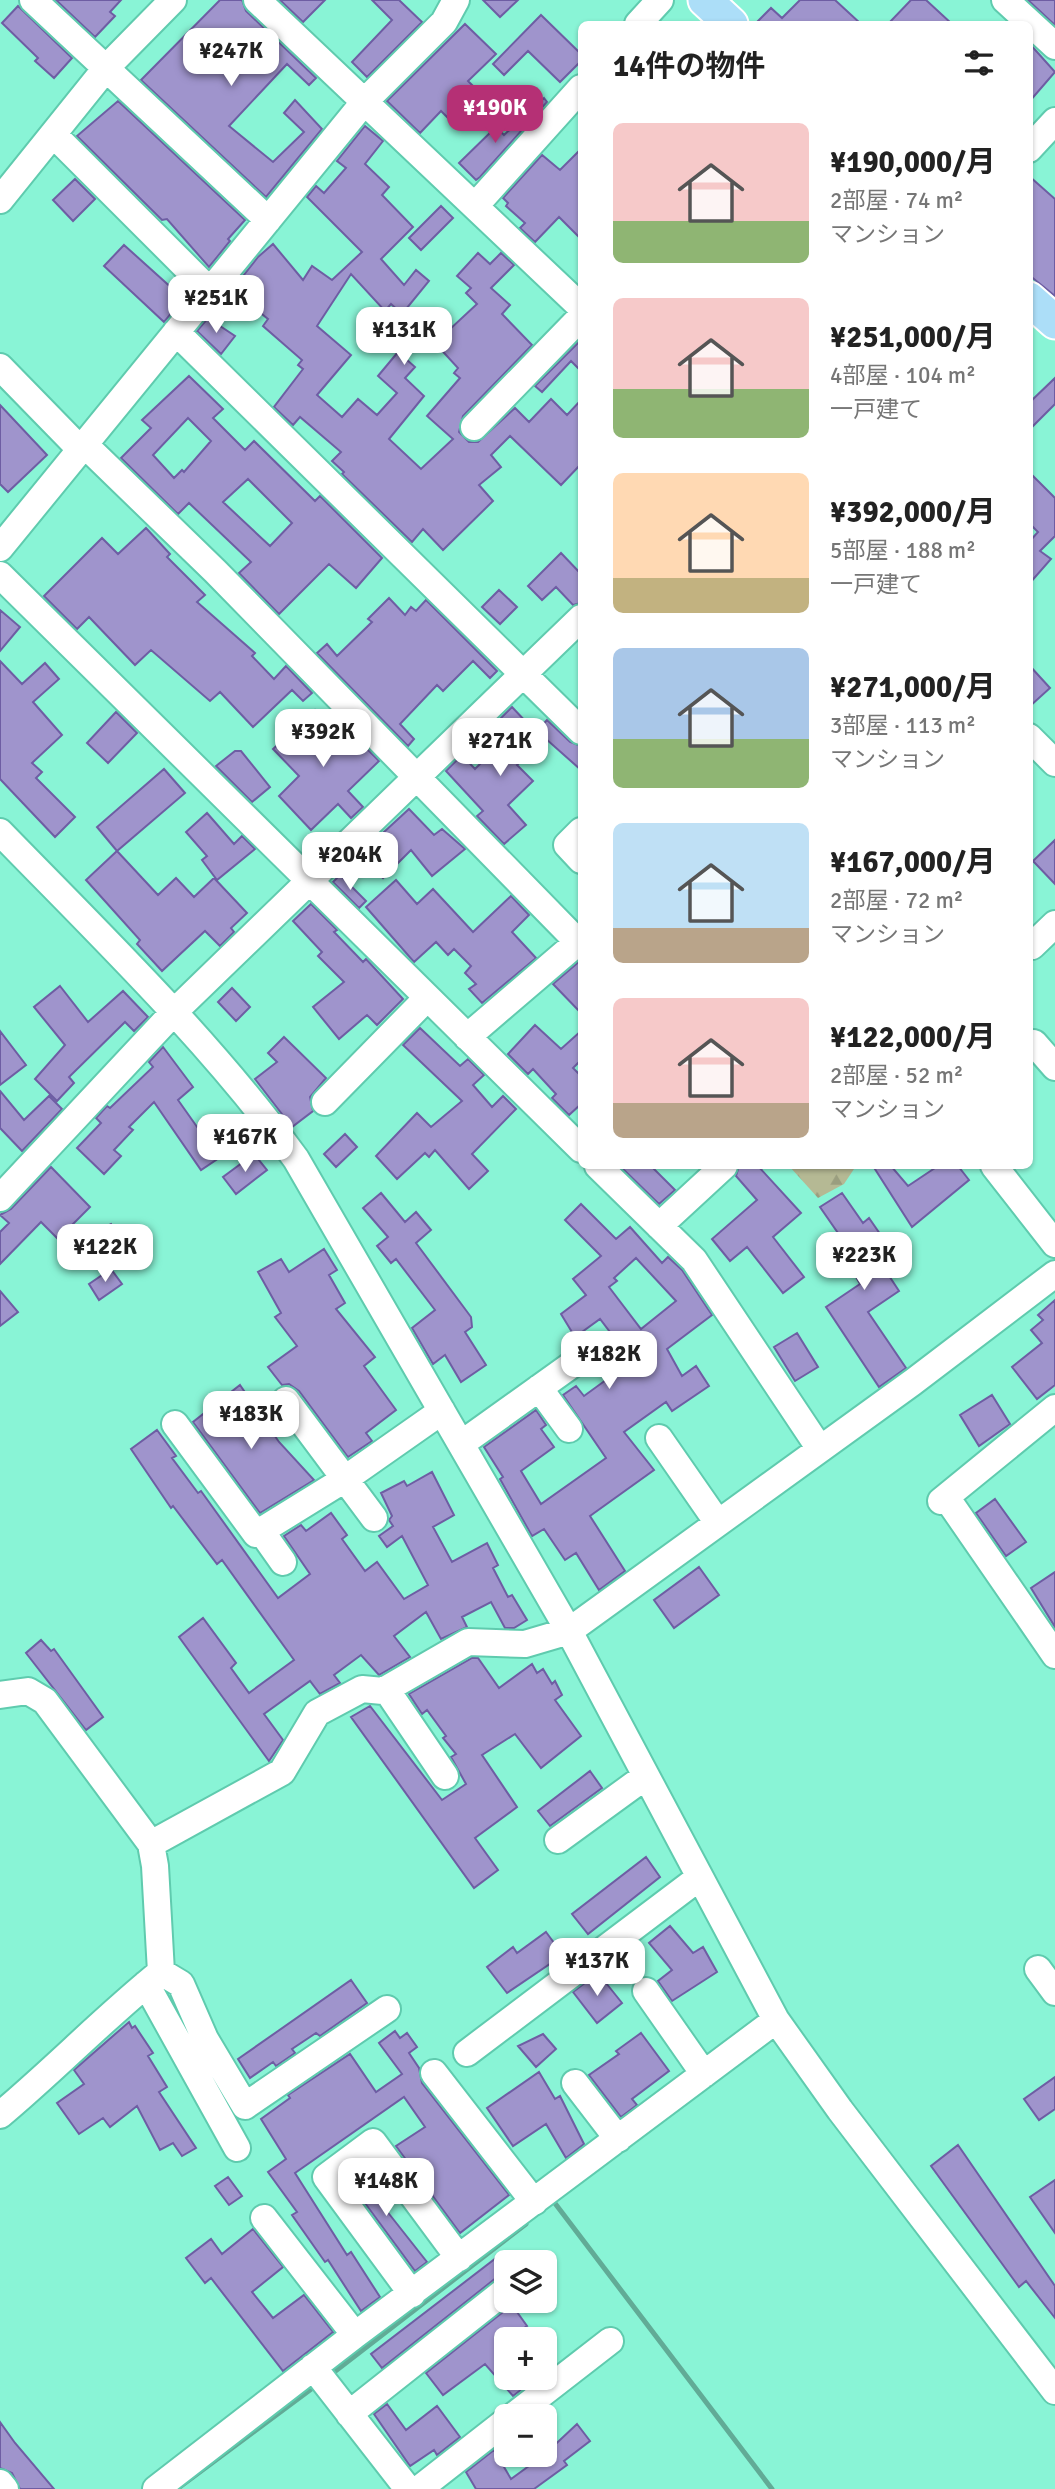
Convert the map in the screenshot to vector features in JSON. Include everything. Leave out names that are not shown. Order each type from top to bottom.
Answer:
[{"type":"main road","points":[[705,0],[728,21]]},
{"type":"main road","points":[[1033,303],[1055,322]]},
{"type":"street","points":[[33,0],[268,220]]},
{"type":"street","points":[[0,200],[107,67],[173,0]]},
{"type":"street","points":[[257,0],[578,304]]},
{"type":"street","points":[[0,548],[365,101],[444,23],[456,0]]},
{"type":"street","points":[[641,21],[660,0]]},
{"type":"street","points":[[1005,0],[1028,21]]},
{"type":"street","points":[[1033,26],[1055,46]]},
{"type":"street","points":[[475,206],[578,91]]},
{"type":"street","points":[[1033,145],[1055,121]]},
{"type":"street","points":[[54,135],[211,292]]},
{"type":"street","points":[[474,427],[578,320]]},
{"type":"street","points":[[176,332],[578,729]]},
{"type":"street","points":[[0,367],[215,571],[578,942],[467,1037]]},
{"type":"street","points":[[0,575],[578,1146]]},
{"type":"street","points":[[0,1198],[174,1012],[578,621]]},
{"type":"street","points":[[1033,741],[1055,763]]},
{"type":"street","points":[[0,832],[174,1012],[258,1107],[296,1159],[569,1632],[776,2020],[839,2110],[1055,2391]]},
{"type":"street","points":[[578,834],[567,845],[578,857]]},
{"type":"street","points":[[1033,945],[1055,924]]},
{"type":"street","points":[[326,1102],[427,998]]},
{"type":"street","points":[[1033,1044],[1055,1067]]},
{"type":"street","points":[[601,1169],[694,1260],[820,1449]]},
{"type":"street","points":[[659,1226],[721,1169]]},
{"type":"street","points":[[996,1169],[1055,1244]]},
{"type":"street","points":[[151,1844],[282,1772],[317,1713],[362,1689],[386,1689],[468,1642],[525,1644],[569,1632],[1055,1274]]},
{"type":"street","points":[[461,1444],[584,1356]]},
{"type":"street","points":[[539,1388],[569,1429]]},
{"type":"street","points":[[286,1400],[374,1518]]},
{"type":"street","points":[[1055,1408],[943,1499],[1055,1655]]},
{"type":"street","points":[[175,1424],[256,1534],[345,1479],[442,1411]]},
{"type":"street","points":[[659,1438],[718,1523]]},
{"type":"street","points":[[261,1531],[283,1562]]},
{"type":"street","points":[[386,1689],[445,1776]]},
{"type":"street","points":[[0,1695],[28,1691],[45,1701],[151,1844],[155,1867],[153,1978],[237,2148]]},
{"type":"street","points":[[558,1840],[646,1776]]},
{"type":"street","points":[[467,2053],[700,1877]]},
{"type":"street","points":[[1038,1969],[1055,1992]]},
{"type":"street","points":[[153,1978],[181,1984],[205,2039],[245,2106],[387,2009]]},
{"type":"street","points":[[0,2115],[58,2066],[118,2007],[153,1978]]},
{"type":"street","points":[[646,1991],[704,2074]]},
{"type":"street","points":[[156,2489],[355,2335],[776,2020]]},
{"type":"street","points":[[434,2073],[534,2202]]},
{"type":"street","points":[[575,2083],[618,2139]]},
{"type":"street","points":[[412,2294],[327,2177],[373,2142],[459,2258]]},
{"type":"street","points":[[264,2218],[355,2335]]},
{"type":"street","points":[[349,2414],[494,2299]]},
{"type":"street","points":[[529,2404],[610,2341]]},
{"type":"street","points":[[313,2367],[408,2489]]},
{"type":"street","points":[[419,2489],[494,2430]]},
{"type":"street","points":[[0,2483],[5,2489]]},
{"type":"green space","points":[[792,1169],[854,1169],[844,1184],[818,1198]]},
{"type":"building","points":[[56,0],[121,0],[110,12],[115,16],[95,37]]},
{"type":"building","points":[[220,0],[242,0],[246,11],[316,78],[309,85],[287,64],[229,126],[273,162],[304,132],[284,113],[295,100],[322,129],[266,197],[141,80]]},
{"type":"building","points":[[280,0],[325,0],[303,22]]},
{"type":"building","points":[[372,0],[399,0],[422,22],[367,77],[352,62],[392,20]]},
{"type":"building","points":[[483,0],[518,0],[500,17]]},
{"type":"building","points":[[800,0],[835,0],[858,21],[758,21],[771,8],[782,18]]},
{"type":"building","points":[[911,0],[926,0],[949,21],[891,21]]},
{"type":"building","points":[[1028,0],[1055,0],[1055,25]]},
{"type":"building","points":[[18,6],[72,58],[54,78],[35,61],[38,58],[2,23]]},
{"type":"building","points":[[541,15],[578,51],[578,64],[560,82],[528,51],[504,75],[493,64]]},
{"type":"building","points":[[465,24],[496,54],[468,81],[483,96],[455,125],[441,111],[420,133],[387,101]]},
{"type":"building","points":[[1033,47],[1055,72],[1033,97]]},
{"type":"building","points":[[544,98],[547,102],[480,177],[476,180],[459,163],[496,127],[504,135]]},
{"type":"building","points":[[118,101],[245,220],[209,267],[167,219],[162,220],[77,136]]},
{"type":"building","points":[[365,126],[383,141],[365,164],[389,187],[382,195],[413,227],[381,259],[404,285],[416,270],[429,281],[402,314],[391,304],[385,311],[351,274],[317,326],[351,355],[317,395],[342,417],[358,399],[377,415],[397,393],[378,376],[398,352],[415,367],[405,378],[424,396],[389,439],[421,469],[453,439],[427,416],[460,378],[454,373],[458,368],[435,343],[477,304],[466,293],[471,288],[457,276],[478,253],[490,264],[501,253],[514,265],[491,288],[510,305],[502,314],[532,345],[463,416],[459,432],[469,442],[478,442],[515,408],[529,422],[551,399],[567,415],[578,403],[578,467],[561,485],[510,436],[491,455],[501,467],[479,485],[493,501],[443,550],[423,529],[412,542],[342,474],[344,472],[332,461],[341,452],[300,417],[293,425],[274,407],[303,369],[298,365],[302,360],[263,326],[268,319],[232,290],[258,257],[273,244],[303,280],[312,266],[332,280],[362,252],[307,197],[316,186],[324,193],[346,168],[337,161]]},
{"type":"building","points":[[578,152],[578,236],[559,217],[535,242],[520,228],[525,223],[506,206],[508,203],[503,198],[542,155],[560,170]]},
{"type":"building","points":[[75,179],[95,199],[73,221],[53,200]]},
{"type":"building","points":[[1033,180],[1055,199],[1055,296],[1033,278]]},
{"type":"building","points":[[441,206],[453,218],[421,250],[409,238]]},
{"type":"building","points":[[124,245],[174,290],[180,283],[189,292],[164,322],[104,266]]},
{"type":"building","points":[[208,318],[235,336],[221,354],[197,331]]},
{"type":"building","points":[[578,343],[578,368],[571,361],[542,392],[535,386]]},
{"type":"building","points":[[189,376],[223,409],[213,418],[245,450],[254,441],[315,501],[320,496],[382,558],[356,588],[329,564],[279,614],[239,573],[251,562],[189,503],[178,514],[121,458],[151,428],[142,420]],"holes":[[[188,418],[211,441],[184,472],[182,470],[174,478],[153,455]],[[248,479],[292,523],[270,546],[223,502]]]},
{"type":"building","points":[[1055,378],[1055,404],[1033,426],[1033,399]]},
{"type":"building","points":[[0,405],[47,455],[8,492],[0,484]]},
{"type":"building","points":[[1033,476],[1055,498],[1055,536],[1040,551],[1051,559],[1033,579],[1033,538],[1038,532],[1033,527]]},
{"type":"building","points":[[146,528],[170,554],[167,557],[205,595],[197,602],[255,653],[252,656],[274,679],[286,666],[312,693],[303,701],[292,690],[253,727],[220,692],[210,701],[151,650],[135,665],[89,617],[77,629],[44,596],[102,538],[118,554]]},
{"type":"building","points":[[561,553],[578,571],[578,604],[573,605],[556,587],[542,600],[528,586]]},
{"type":"building","points":[[499,590],[517,607],[500,624],[482,607]]},
{"type":"building","points":[[389,598],[405,615],[411,607],[416,611],[426,600],[497,671],[490,678],[473,661],[443,691],[437,685],[400,724],[414,739],[408,746],[317,653],[327,644],[337,656],[372,622],[368,619]]},
{"type":"building","points":[[0,610],[20,627],[0,651]]},
{"type":"building","points":[[0,661],[22,684],[45,663],[59,679],[33,702],[62,735],[32,763],[42,772],[36,778],[75,817],[55,837],[0,779]]},
{"type":"building","points":[[1033,669],[1050,688],[1033,703]]},
{"type":"building","points":[[512,707],[543,740],[517,765],[533,781],[508,805],[526,825],[504,844],[477,816],[483,811],[446,771],[462,755],[475,769],[512,732],[500,719]]},
{"type":"building","points":[[315,710],[338,734],[345,727],[379,761],[348,791],[363,807],[351,818],[338,804],[311,830],[279,796],[299,776],[273,749]]},
{"type":"building","points":[[116,712],[137,733],[108,763],[87,743]]},
{"type":"building","points":[[547,720],[570,742],[578,745],[578,767],[537,731]]},
{"type":"building","points":[[235,751],[241,751],[270,787],[252,802],[216,766]]},
{"type":"building","points":[[164,769],[185,793],[117,851],[97,827]]},
{"type":"building","points":[[409,809],[434,835],[442,829],[465,849],[432,876],[411,850],[383,878],[359,855]]},
{"type":"building","points":[[207,813],[234,844],[242,836],[255,849],[217,880],[202,860],[207,856],[186,832]]},
{"type":"building","points":[[1055,840],[1055,884],[1033,861]]},
{"type":"building","points":[[117,851],[158,895],[176,878],[194,897],[214,878],[247,913],[231,928],[234,932],[220,946],[205,931],[162,971],[137,944],[140,940],[86,880]]},
{"type":"building","points":[[340,875],[366,901],[359,908],[333,882]]},
{"type":"building","points":[[396,880],[417,904],[433,889],[473,932],[511,896],[529,915],[512,932],[536,958],[482,1003],[469,989],[476,984],[465,973],[471,966],[454,949],[448,955],[436,942],[414,962],[366,907]]},
{"type":"building","points":[[311,904],[363,962],[366,959],[403,999],[377,1025],[367,1015],[339,1039],[313,1007],[344,982],[318,956],[322,952],[293,921]]},
{"type":"building","points":[[578,963],[578,1010],[553,984]]},
{"type":"building","points":[[60,986],[88,1022],[123,991],[148,1017],[134,1031],[125,1022],[69,1077],[74,1083],[57,1101],[35,1079],[65,1045],[34,1007]]},
{"type":"building","points":[[232,988],[250,1007],[236,1021],[218,1002]]},
{"type":"building","points":[[535,1025],[561,1049],[578,1034],[578,1063],[573,1068],[578,1073],[578,1107],[569,1115],[552,1098],[556,1094],[533,1069],[528,1074],[508,1054]]},
{"type":"building","points":[[420,1028],[460,1066],[468,1059],[484,1075],[473,1085],[492,1107],[503,1096],[516,1109],[472,1154],[488,1171],[469,1189],[435,1150],[429,1157],[425,1153],[397,1179],[376,1156],[417,1113],[431,1127],[462,1101],[403,1045]]},
{"type":"building","points":[[0,1031],[26,1065],[0,1085]]},
{"type":"building","points":[[284,1037],[326,1078],[310,1097],[313,1111],[292,1127],[255,1079],[277,1062],[268,1053]]},
{"type":"building","points":[[163,1047],[193,1087],[178,1100],[219,1158],[201,1170],[154,1102],[129,1127],[133,1130],[114,1150],[121,1156],[104,1174],[77,1148],[101,1123],[96,1118],[107,1106],[110,1108],[153,1067],[149,1062]]},
{"type":"building","points":[[0,1091],[24,1120],[49,1096],[62,1109],[22,1151],[0,1128]]},
{"type":"building","points":[[345,1134],[357,1147],[336,1167],[324,1154]]},
{"type":"building","points":[[254,1154],[267,1170],[236,1194],[223,1177]]},
{"type":"building","points":[[51,1167],[90,1207],[58,1239],[41,1222],[0,1264],[0,1232],[9,1223],[0,1215],[11,1209]]},
{"type":"building","points":[[623,1169],[654,1169],[675,1190],[659,1204]]},
{"type":"building","points":[[738,1169],[761,1169],[801,1213],[773,1237],[804,1277],[783,1293],[747,1247],[730,1261],[712,1239],[757,1200],[736,1176]]},
{"type":"building","points":[[875,1169],[894,1169],[908,1186],[934,1169],[960,1169],[969,1180],[912,1227]]},
{"type":"building","points":[[381,1193],[405,1222],[416,1212],[431,1230],[416,1243],[471,1317],[472,1327],[465,1332],[486,1365],[461,1382],[445,1355],[433,1364],[412,1328],[435,1310],[396,1259],[391,1263],[377,1246],[388,1237],[363,1208]]},
{"type":"building","points":[[842,1193],[863,1223],[869,1218],[889,1247],[876,1256],[899,1291],[868,1312],[906,1368],[879,1387],[826,1307],[860,1284],[856,1277],[865,1272],[820,1207]]},
{"type":"building","points":[[581,1204],[616,1239],[630,1227],[662,1263],[668,1257],[682,1270],[712,1315],[667,1349],[682,1376],[696,1366],[709,1386],[672,1411],[666,1402],[624,1432],[654,1470],[590,1516],[625,1571],[599,1590],[576,1553],[565,1560],[544,1529],[532,1536],[500,1479],[503,1477],[484,1447],[536,1410],[546,1425],[541,1429],[554,1447],[521,1471],[541,1504],[606,1458],[563,1395],[576,1386],[584,1396],[632,1361],[600,1319],[575,1337],[561,1314],[586,1295],[573,1279],[601,1256],[565,1220]],"holes":[[[636,1258],[676,1301],[641,1329],[609,1287],[617,1281],[614,1278]]]},
{"type":"building","points":[[111,1224],[126,1253],[107,1262],[93,1233]]},
{"type":"building","points":[[324,1249],[337,1270],[329,1275],[345,1303],[336,1309],[375,1357],[364,1366],[396,1410],[366,1433],[372,1441],[348,1457],[299,1391],[289,1384],[282,1385],[268,1367],[297,1346],[275,1317],[281,1313],[258,1272],[281,1259],[289,1272]]},
{"type":"building","points":[[111,1269],[122,1284],[99,1300],[89,1284]]},
{"type":"building","points":[[0,1291],[18,1312],[0,1326]]},
{"type":"building","points":[[1055,1300],[1055,1385],[1037,1399],[1012,1367],[1042,1343],[1031,1330],[1043,1320],[1038,1315]]},
{"type":"building","points":[[797,1333],[818,1367],[795,1381],[774,1347]]},
{"type":"building","points":[[240,1385],[279,1442],[314,1480],[260,1513],[193,1422]]},
{"type":"building","points":[[992,1395],[1010,1424],[979,1446],[960,1415]]},
{"type":"building","points":[[157,1430],[176,1456],[172,1458],[198,1493],[201,1491],[278,1598],[310,1574],[284,1536],[301,1525],[306,1531],[331,1513],[347,1535],[342,1539],[365,1571],[377,1562],[404,1599],[428,1585],[402,1536],[387,1547],[379,1536],[393,1526],[389,1520],[392,1516],[381,1493],[404,1481],[407,1486],[432,1472],[454,1515],[433,1527],[452,1562],[487,1543],[498,1565],[493,1568],[508,1597],[512,1595],[527,1620],[514,1628],[505,1628],[491,1602],[462,1617],[467,1627],[441,1639],[426,1612],[394,1636],[410,1657],[379,1675],[361,1655],[334,1675],[340,1683],[320,1694],[310,1681],[264,1714],[283,1740],[269,1761],[179,1637],[203,1618],[236,1663],[231,1668],[249,1693],[294,1660],[222,1560],[217,1564],[173,1506],[171,1508],[131,1449]]},
{"type":"building","points":[[995,1499],[1026,1542],[1006,1556],[976,1513]]},
{"type":"building","points":[[699,1567],[719,1595],[674,1628],[654,1600]]},
{"type":"building","points":[[1055,1572],[1055,1627],[1031,1588]]},
{"type":"building","points":[[41,1640],[51,1651],[54,1649],[103,1717],[86,1730],[26,1653]]},
{"type":"building","points":[[472,1658],[478,1658],[499,1688],[532,1664],[537,1673],[543,1669],[552,1684],[555,1681],[562,1695],[555,1700],[581,1736],[541,1768],[515,1734],[482,1755],[517,1807],[475,1838],[498,1870],[474,1888],[351,1717],[370,1706],[442,1800],[466,1784],[451,1757],[456,1754],[443,1738],[446,1736],[427,1710],[422,1714],[409,1694]]},
{"type":"building","points":[[590,1771],[602,1788],[550,1826],[538,1811]]},
{"type":"building","points":[[646,1857],[660,1877],[588,1934],[572,1914]]},
{"type":"building","points":[[670,1926],[693,1953],[703,1947],[717,1972],[672,2001],[658,1981],[672,1970],[649,1943]]},
{"type":"building","points":[[546,1932],[563,1955],[507,1993],[487,1967],[513,1947],[517,1953]]},
{"type":"building","points":[[598,1973],[622,2003],[597,2023],[573,1992]]},
{"type":"building","points":[[351,1980],[367,2003],[320,2036],[316,2033],[292,2049],[295,2053],[276,2066],[273,2062],[250,2078],[238,2059]]},
{"type":"building","points":[[129,2022],[132,2028],[135,2026],[153,2053],[148,2056],[167,2087],[159,2092],[196,2148],[182,2156],[173,2143],[160,2150],[137,2106],[110,2127],[103,2118],[79,2134],[57,2103],[84,2084],[74,2070]]},
{"type":"building","points":[[395,2031],[400,2038],[407,2033],[417,2047],[409,2053],[419,2068],[422,2083],[509,2195],[460,2233],[396,2146],[425,2127],[404,2097],[295,2173],[347,2255],[351,2252],[380,2297],[361,2311],[328,2260],[325,2262],[292,2215],[297,2212],[268,2172],[286,2159],[261,2119],[290,2098],[288,2095],[350,2054],[376,2092],[402,2074],[379,2043]]},
{"type":"building","points":[[641,2033],[669,2071],[632,2099],[637,2105],[621,2117],[589,2075],[619,2054],[616,2051]]},
{"type":"building","points":[[543,2034],[556,2049],[536,2067],[518,2046]]},
{"type":"building","points":[[539,2072],[555,2099],[560,2096],[584,2144],[566,2158],[546,2124],[513,2146],[487,2108]]},
{"type":"building","points":[[1055,2077],[1055,2109],[1039,2120],[1024,2099]]},
{"type":"building","points":[[958,2145],[1055,2286],[1055,2318],[1026,2281],[1019,2287],[931,2166]]},
{"type":"building","points":[[366,2167],[379,2184],[371,2191],[427,2262],[415,2271],[348,2180]]},
{"type":"building","points":[[228,2177],[242,2196],[229,2205],[215,2186]]},
{"type":"building","points":[[1055,2180],[1055,2233],[1030,2197]]},
{"type":"building","points":[[253,2229],[283,2267],[252,2292],[273,2318],[304,2295],[333,2332],[283,2371],[211,2278],[205,2283],[186,2258],[211,2239],[222,2254]]},
{"type":"building","points":[[494,2260],[494,2280],[382,2368],[371,2354]]},
{"type":"building","points":[[502,2313],[518,2313],[527,2326],[494,2327],[494,2374],[485,2364],[443,2395],[426,2373]]},
{"type":"building","points":[[508,2390],[521,2390],[513,2396]]},
{"type":"building","points":[[387,2404],[406,2430],[437,2406],[460,2437],[437,2455],[434,2450],[410,2466],[374,2414]]},
{"type":"building","points":[[0,2422],[54,2489],[20,2489],[12,2473],[0,2468]]},
{"type":"building","points":[[577,2424],[590,2441],[564,2461],[567,2465],[534,2489],[476,2489],[466,2472],[494,2450],[494,2467],[504,2467],[511,2479],[528,2467],[557,2467],[557,2443]]},
{"type":"waterway","points":[[554,2202],[772,2489]]},
{"type":"waterway","points":[[329,2376],[526,2224]]},
{"type":"waterway","points":[[177,2489],[318,2384]]}]
